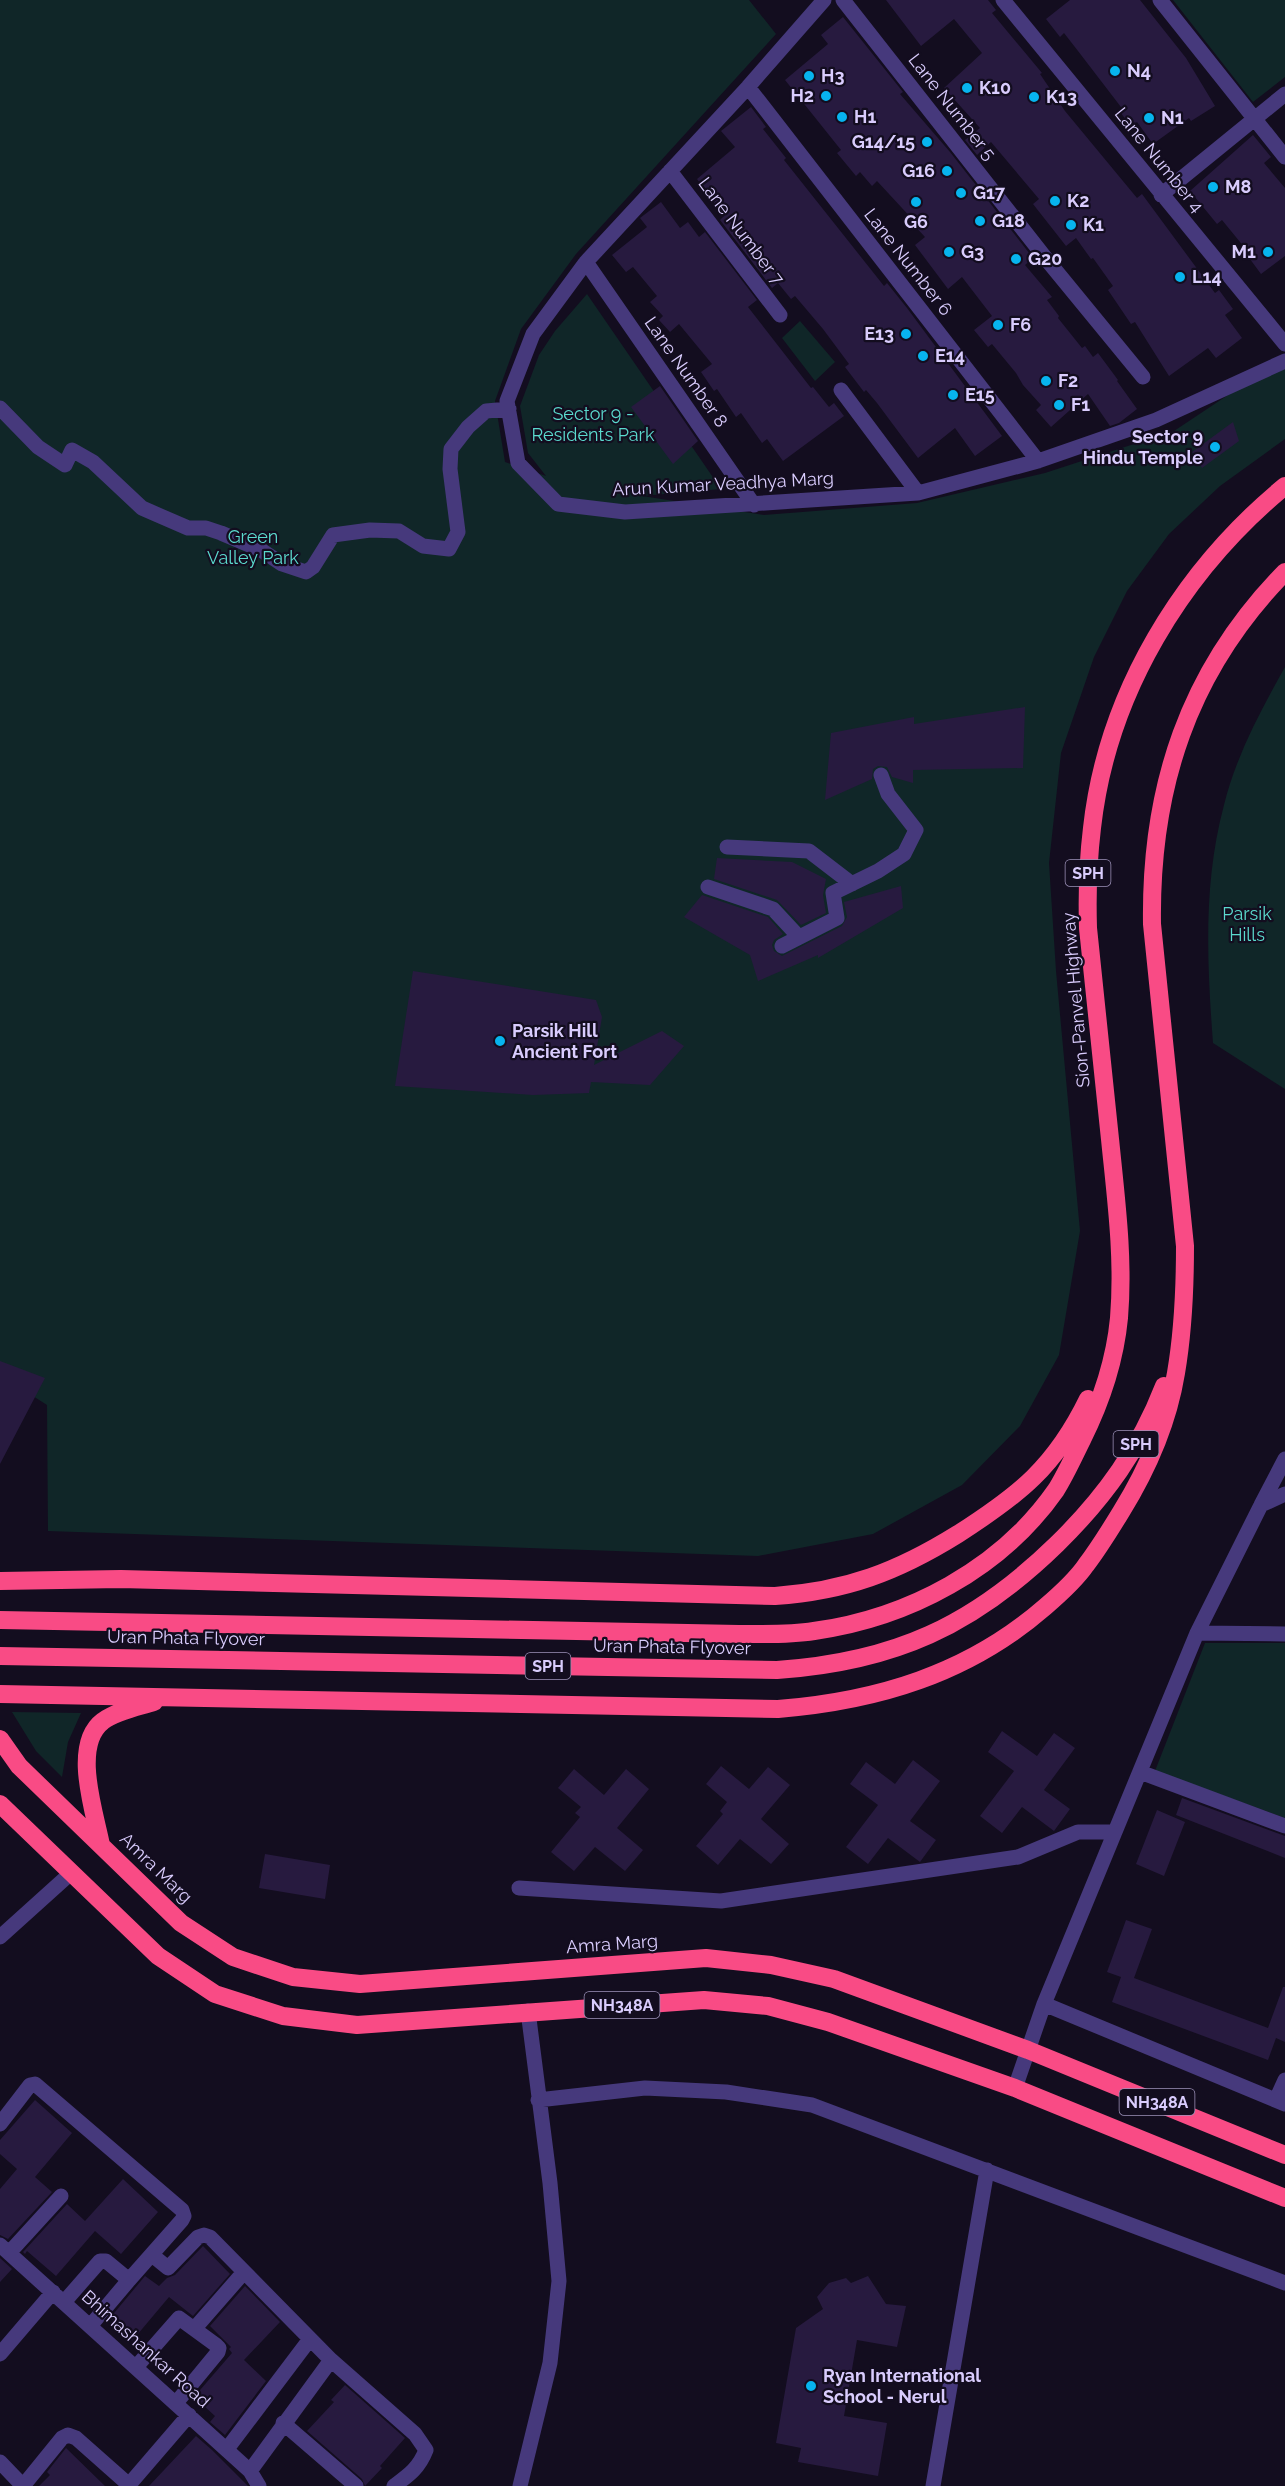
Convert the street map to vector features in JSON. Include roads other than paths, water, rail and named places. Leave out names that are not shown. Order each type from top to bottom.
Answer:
[{"type":"highway","name":"Sion-Panvel Highway","points":[[1119,1319],[1121,1249],[1088,928],[1088,867],[1101,775],[1119,716],[1158,632],[1186,589],[1218,549],[1254,512],[1285,486]]},
{"type":"highway","name":"SPH","points":[[1180,1329],[1185,1288],[1185,1246],[1152,924],[1151,879],[1155,834],[1176,747],[1193,705],[1238,627],[1285,572]]},
{"type":"highway","name":"Uran Phata Flyover","points":[[0,1620],[739,1634],[812,1632],[848,1626],[883,1616],[950,1585],[981,1566],[1035,1516],[1056,1488],[1090,1424],[1113,1356],[1119,1319]]},
{"type":"highway","points":[[0,1581],[121,1580],[775,1596],[840,1588],[881,1575],[931,1552],[1017,1495],[1059,1448],[1079,1419],[1108,1355],[1119,1319]]},
{"type":"highway","name":"Uran Phata Flyover","points":[[0,1656],[777,1670],[816,1667],[856,1660],[894,1649],[968,1616],[1001,1594],[1089,1513],[1109,1488],[1156,1407],[1166,1381],[1180,1329]]},
{"type":"highway","points":[[0,1694],[778,1709],[854,1700],[907,1686],[948,1670],[987,1650],[1024,1626],[1085,1567],[1134,1492],[1152,1454],[1167,1411],[1176,1374],[1180,1329]]},
{"type":"highway","points":[[101,1845],[87,1775],[86,1757],[95,1728],[111,1716],[171,1698]]},
{"type":"highway","name":"Amra Marg","points":[[0,1739],[19,1766],[181,1923],[232,1957],[293,1977],[360,1984],[706,1958],[771,1965],[834,1978],[1028,2050],[1285,2155]]},
{"type":"highway","name":"NH348A","points":[[0,1804],[158,1956],[215,1994],[283,2016],[357,2025],[704,2000],[768,2006],[828,2022],[1015,2088],[1285,2198]]},
{"type":"street","name":"Arun Kumar Veadhya Marg","points":[[824,0],[748,87],[586,262],[532,334],[507,401],[518,464],[558,504],[625,512],[918,493],[1038,461],[1156,420],[1285,362]]},
{"type":"street","name":"Lane Number 5","points":[[843,0],[1047,260],[1143,377]]},
{"type":"street","name":"Lane Number 4","points":[[1003,0],[1285,345]]},
{"type":"street","points":[[1160,0],[1285,157]]},
{"type":"street","name":"Lane Number 6","points":[[748,87],[1038,461]]},
{"type":"street","points":[[1161,195],[1285,94]]},
{"type":"street","name":"Lane Number 7","points":[[670,171],[780,315]]},
{"type":"street","name":"Lane Number 8","points":[[586,262],[754,505]]},
{"type":"street","points":[[841,390],[918,493]]},
{"type":"street","points":[[0,408],[38,447],[65,465],[72,450],[93,462],[142,508],[188,528],[206,528],[221,533],[261,550],[282,564],[306,572],[314,567],[333,535],[370,530],[399,531],[423,546],[449,549],[458,532],[450,470],[451,449],[468,427],[486,411],[509,409]]},
{"type":"street","points":[[782,946],[837,918],[833,893],[904,854],[916,830],[888,794],[881,774]]},
{"type":"street","points":[[727,847],[809,850],[852,884]]},
{"type":"street","points":[[708,887],[773,909],[799,937]]},
{"type":"street","points":[[1015,2088],[1044,2004],[1197,1633],[1285,1460]]},
{"type":"street","points":[[1261,1505],[1285,1494]]},
{"type":"street","points":[[1197,1633],[1285,1634]]},
{"type":"street","points":[[1140,1772],[1285,1826]]},
{"type":"street","points":[[519,1888],[721,1901],[1018,1857],[1078,1832],[1115,1832]]},
{"type":"street","points":[[0,1937],[71,1873]]},
{"type":"street","points":[[1044,2004],[1280,2102],[1285,2080]]},
{"type":"street","points":[[520,2486],[550,2363],[559,2281],[550,2182],[528,2012]]},
{"type":"street","points":[[0,2124],[30,2085],[35,2084],[182,2210],[184,2216],[91,2325]]},
{"type":"street","points":[[538,2100],[645,2088],[726,2091],[813,2105],[1285,2283]]},
{"type":"street","points":[[933,2486],[987,2170]]},
{"type":"street","points":[[5,2249],[61,2196]]},
{"type":"street","points":[[152,2255],[168,2268],[198,2237],[207,2235],[331,2360],[415,2434],[426,2450],[422,2462],[414,2472],[394,2486]]},
{"type":"street","name":"Bhimashankar Road","points":[[5,2249],[227,2449],[250,2471],[259,2486]]},
{"type":"street","points":[[0,2354],[59,2296],[100,2261],[106,2260],[129,2280]]},
{"type":"street","points":[[195,2328],[244,2272]]},
{"type":"street","points":[[136,2367],[176,2318],[195,2328],[219,2348],[176,2403]]},
{"type":"street","points":[[227,2449],[310,2338]]},
{"type":"street","points":[[250,2471],[331,2360]]},
{"type":"street","points":[[0,2462],[23,2486],[62,2438],[68,2435],[76,2438],[128,2485],[189,2415]]},
{"type":"street","points":[[283,2423],[356,2486]]},
{"type":"place","name":"N4","points":[[1115,71]]},
{"type":"place","name":"H3","points":[[809,76]]},
{"type":"place","name":"K10","points":[[967,88]]},
{"type":"place","name":"H2","points":[[826,96]]},
{"type":"place","name":"K13","points":[[1034,97]]},
{"type":"place","name":"H1","points":[[842,117]]},
{"type":"place","name":"N1","points":[[1149,118]]},
{"type":"place","name":"G14/15","points":[[927,142]]},
{"type":"place","name":"G16","points":[[947,171]]},
{"type":"place","name":"M8","points":[[1213,187]]},
{"type":"place","name":"G17","points":[[961,193]]},
{"type":"place","name":"K2","points":[[1055,201]]},
{"type":"place","name":"G6","points":[[916,202]]},
{"type":"place","name":"G18","points":[[980,221]]},
{"type":"place","name":"K1","points":[[1071,225]]},
{"type":"place","name":"G3","points":[[949,252]]},
{"type":"place","name":"M1","points":[[1268,252]]},
{"type":"place","name":"G20","points":[[1016,259]]},
{"type":"place","name":"L14","points":[[1180,277]]},
{"type":"place","name":"F6","points":[[998,325]]},
{"type":"place","name":"E13","points":[[906,334]]},
{"type":"place","name":"E14","points":[[923,356]]},
{"type":"place","name":"F2","points":[[1046,381]]},
{"type":"place","name":"E15","points":[[953,395]]},
{"type":"place","name":"F1","points":[[1059,405]]},
{"type":"place","name":"Sector 9 Hindu Temple","points":[[1215,447]]},
{"type":"place","name":"Parsik Hill Ancient Fort","points":[[500,1041]]},
{"type":"place","name":"Ryan International School - Nerul","points":[[811,2386]]},
{"type":"park label","name":"Sector 9 - Residents Park","points":[[593,424]]},
{"type":"park label","name":"Green Valley Park","points":[[253,547]]},
{"type":"park label","name":"Parsik Hills","points":[[1247,924]]}]
